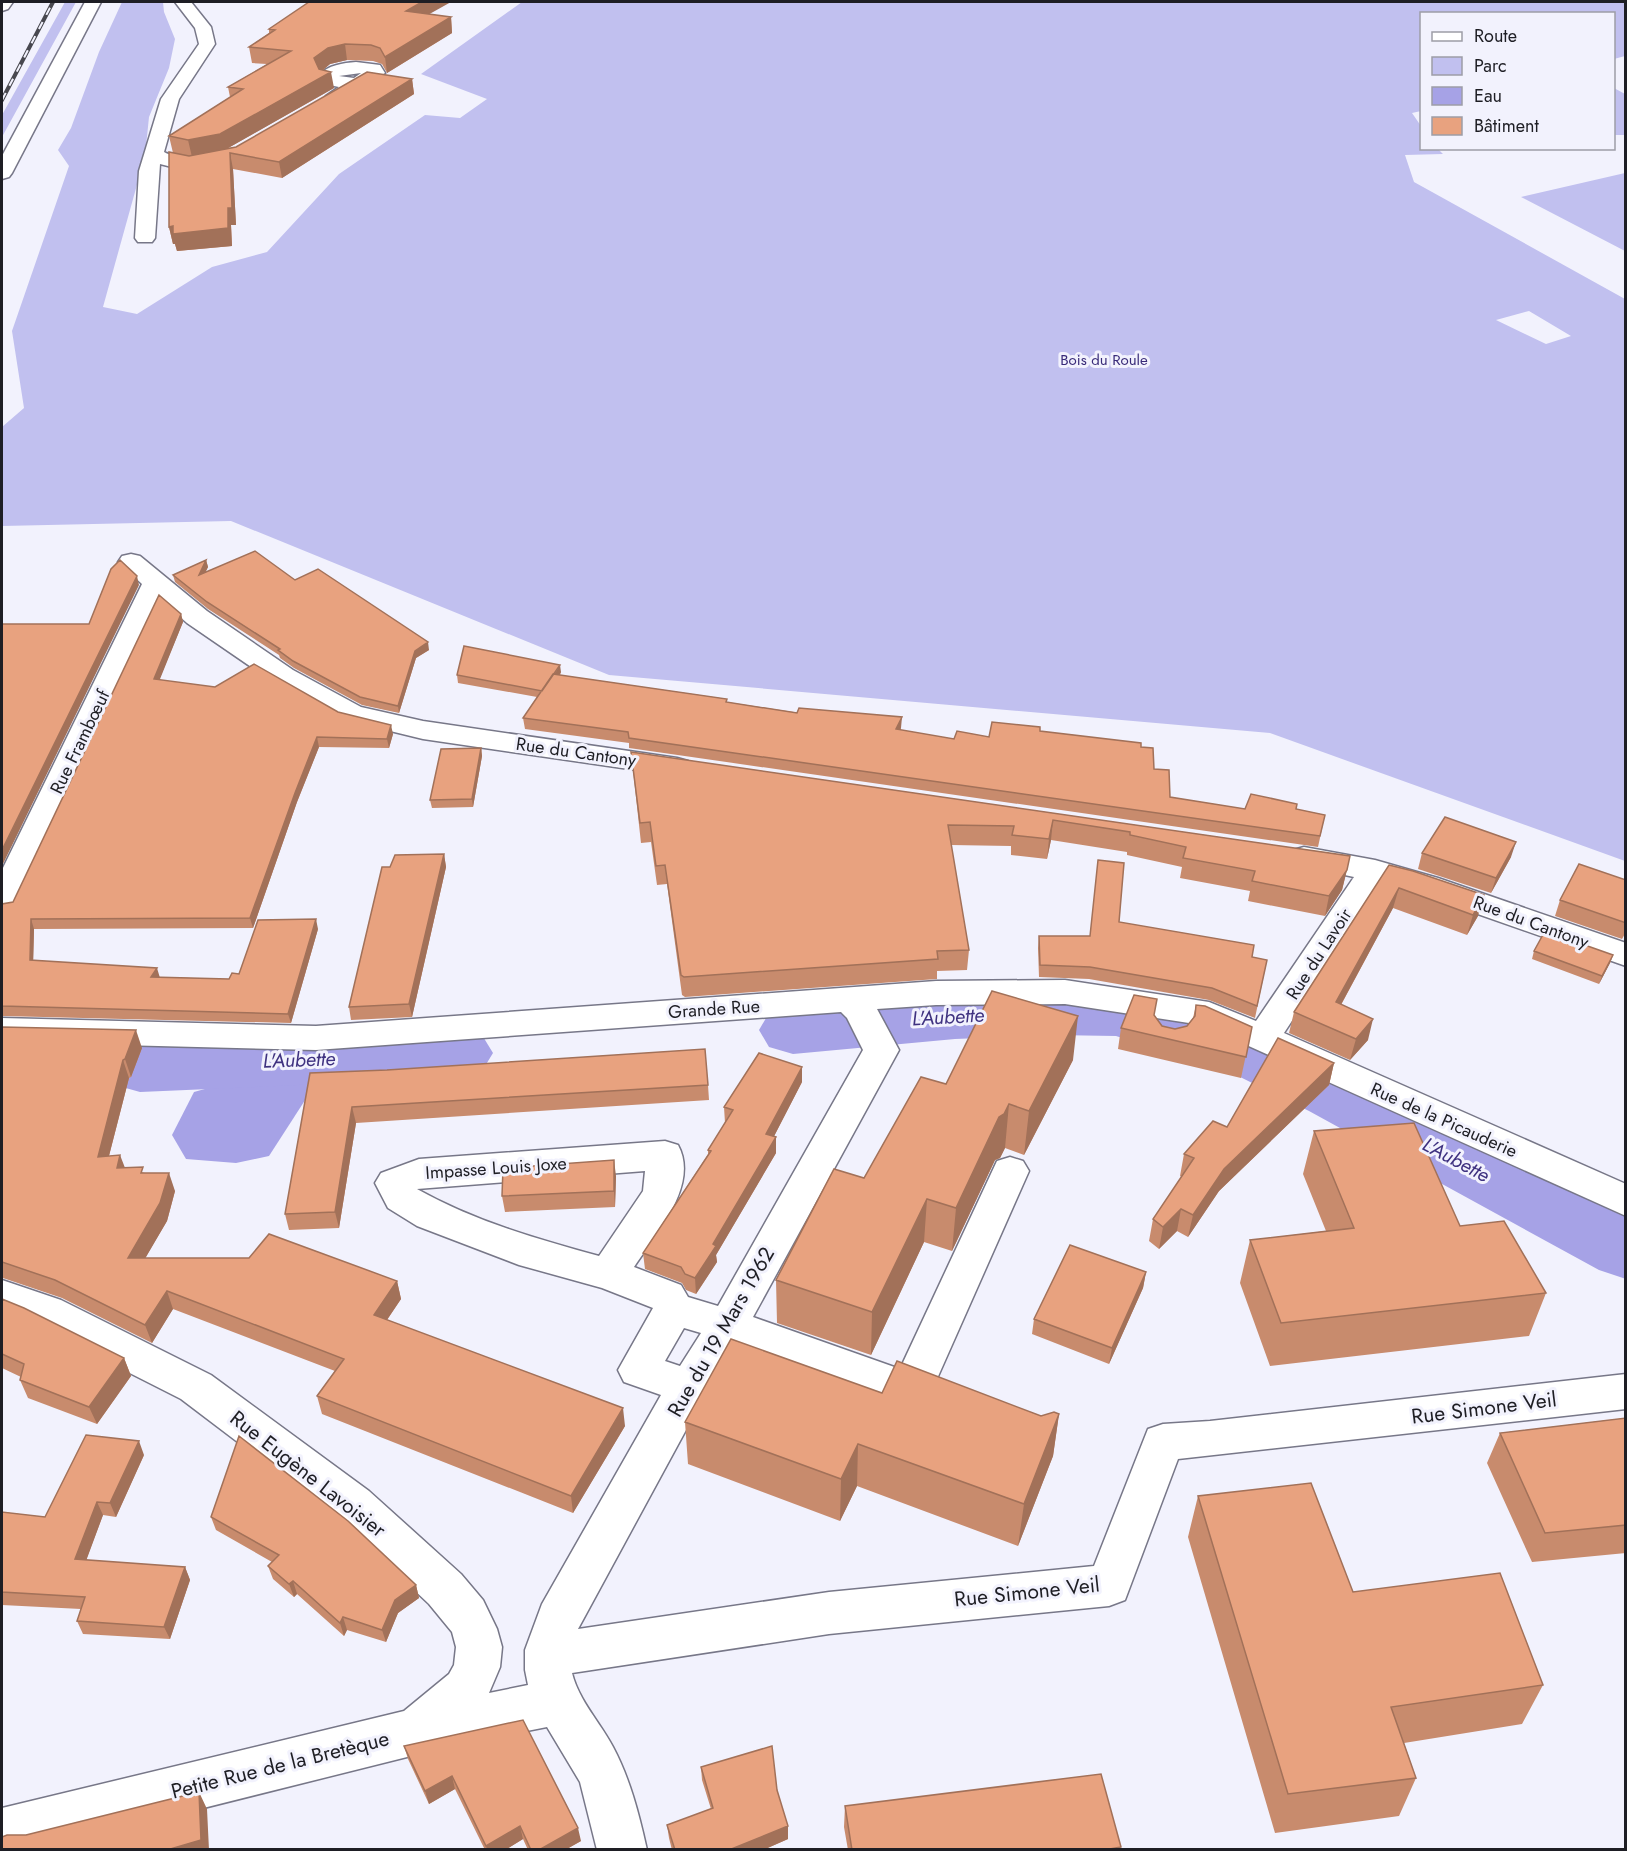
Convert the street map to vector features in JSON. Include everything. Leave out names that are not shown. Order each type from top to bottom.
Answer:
[{"type":"street","points":[[2,6],[5,2]]},
{"type":"street","points":[[2,173],[93,2]]},
{"type":"street","points":[[145,238],[148,171],[170,99],[207,44],[203,27],[183,2]]},
{"type":"street","points":[[318,106],[357,84]]},
{"type":"street","points":[[154,154],[165,161],[186,165],[216,162],[231,157]]},
{"type":"street","name":"Rue du Cantony","points":[[131,562],[197,617],[283,676],[351,713],[423,730],[707,771]]},
{"type":"street","name":"Rue Frambœuf","points":[[2,902],[156,582]]},
{"type":"street","name":"Rue du Cantony","points":[[1276,853],[1347,863],[1418,881],[1626,955]]},
{"type":"street","name":"Rue du Lavoir","points":[[1264,1037],[1375,870]]},
{"type":"street","name":"Grande Rue","points":[[2,1030],[316,1038],[854,1005],[936,993],[1065,992],[1173,1022],[1209,1014],[1264,1037]]},
{"type":"street","name":"Rue du 19 Mars 1962","points":[[548,1655],[558,1619],[689,1386],[728,1325],[881,1050],[854,1005]]},
{"type":"street","name":"Rue de la Picauderie","points":[[1264,1037],[1333,1071],[1626,1201]]},
{"type":"street","name":"Impasse Louis Joxe","points":[[608,1274],[662,1193],[665,1155],[419,1173],[394,1183],[401,1198],[431,1215],[533,1254],[608,1274],[667,1296],[674,1309],[728,1325],[926,1396],[1010,1171]]},
{"type":"street","name":"Rue Eugène Lavoisier","points":[[2,1296],[47,1311],[196,1388],[354,1505],[445,1589],[474,1629],[479,1647],[477,1667],[466,1690],[417,1731]]},
{"type":"street","points":[[674,1309],[639,1370],[689,1386]]},
{"type":"street","name":"Rue Simone Veil","points":[[548,1655],[829,1613],[1109,1585],[1163,1442],[1626,1391]]},
{"type":"street","points":[[548,1655],[550,1679],[559,1702],[598,1767],[612,1803],[622,1850]]},
{"type":"street","name":"Petite Rue de la Bretèque","points":[[2,1833],[417,1731],[559,1702]]},
{"type":"green space","points":[[65,2],[76,2],[2,137],[2,115]]},
{"type":"green space","name":"Bois du Roule","points":[[122,2],[163,2],[164,12],[175,39],[169,68],[149,117],[145,156],[103,307],[137,314],[212,267],[267,252],[339,174],[425,115],[460,118],[487,99],[421,74],[522,2],[1625,2],[1625,56],[1615,59],[1615,12],[1420,12],[1420,111],[1412,113],[1420,125],[1420,150],[1439,150],[1443,154],[1405,155],[1414,182],[1625,299],[1625,861],[1270,733],[609,675],[231,521],[2,526],[2,427],[24,408],[12,331],[69,166],[58,150],[71,128],[99,52]],"holes":[[[1529,311],[1571,336],[1546,344],[1496,320]]]},
{"type":"green space","points":[[1615,89],[1625,94],[1625,135],[1615,135]]},
{"type":"green space","points":[[1625,173],[1625,251],[1521,197]]},
{"type":"water","points":[[320,1077],[269,1156],[236,1163],[186,1159],[172,1135],[194,1092],[230,1082]]},
{"type":"building","points":[[309,2],[422,2],[406,11],[451,17],[385,57],[380,48],[371,45],[345,44],[328,48],[314,58],[319,69],[331,72],[220,134],[188,140],[169,136],[243,89],[228,87],[291,51],[249,47],[275,30],[269,29]]},
{"type":"building","points":[[367,72],[412,79],[279,162],[230,153],[232,208],[228,208],[228,228],[173,234],[173,226],[169,227],[169,152],[189,156],[236,147]]},
{"type":"building","points":[[255,551],[295,580],[318,569],[428,642],[415,651],[398,706],[360,697],[293,661],[278,650],[280,649],[207,602],[173,575],[206,560],[199,575]]},
{"type":"building","points":[[120,560],[137,576],[2,850],[2,624],[89,624],[111,569]]},
{"type":"building","points":[[159,595],[181,614],[154,679],[215,687],[254,664],[338,712],[391,725],[387,739],[317,737],[250,918],[31,919],[30,960],[157,968],[151,977],[229,979],[232,973],[239,974],[258,920],[316,919],[288,1014],[2,1006],[2,904],[13,902]]},
{"type":"building","points":[[464,646],[560,665],[542,691],[457,675]]},
{"type":"building","points":[[553,674],[727,699],[726,702],[797,713],[799,708],[902,717],[896,729],[954,739],[957,731],[989,737],[992,722],[1040,727],[1040,731],[1141,743],[1141,747],[1153,748],[1154,769],[1169,770],[1170,797],[1245,809],[1251,794],[1297,804],[1296,809],[1325,815],[1320,836],[629,738],[628,732],[523,718]]},
{"type":"building","points":[[481,748],[472,799],[430,800],[441,749]]},
{"type":"building","points":[[631,752],[1350,856],[1347,870],[1329,896],[1252,881],[1255,871],[1183,858],[1186,847],[1130,835],[1130,832],[1053,820],[1049,839],[1012,835],[1014,826],[948,825],[969,950],[937,951],[938,959],[684,977],[681,975],[665,865],[656,866],[650,822],[640,823]]},
{"type":"building","points":[[1445,817],[1516,842],[1496,878],[1422,853]]},
{"type":"building","points":[[444,854],[409,1004],[349,1007],[382,867],[390,867],[395,855]]},
{"type":"building","points":[[1098,860],[1124,863],[1119,922],[1254,945],[1252,957],[1267,960],[1257,1006],[1212,988],[1090,967],[1040,965],[1039,936],[1090,936]]},
{"type":"building","points":[[1579,864],[1626,880],[1626,923],[1560,900]]},
{"type":"building","points":[[1389,865],[1484,895],[1473,915],[1399,888],[1336,1002],[1373,1019],[1356,1039],[1294,1012]]},
{"type":"building","points":[[1545,931],[1613,955],[1602,976],[1534,951]]},
{"type":"building","points":[[992,991],[1078,1016],[1029,1111],[1009,1104],[1004,1114],[999,1117],[956,1208],[927,1199],[872,1312],[776,1280],[834,1169],[864,1178],[921,1077],[946,1084]]},
{"type":"building","points":[[1134,995],[1157,999],[1154,1015],[1162,1026],[1175,1029],[1187,1026],[1195,1016],[1196,1005],[1205,1006],[1252,1027],[1246,1057],[1121,1028]]},
{"type":"building","points":[[2,1027],[136,1030],[123,1060],[98,1157],[120,1155],[117,1168],[143,1167],[141,1173],[169,1173],[160,1203],[128,1258],[249,1258],[269,1234],[397,1281],[374,1315],[623,1408],[571,1496],[317,1396],[344,1359],[167,1291],[145,1325],[55,1280],[2,1262]]},
{"type":"building","points":[[1278,1038],[1334,1063],[1224,1169],[1193,1215],[1181,1209],[1163,1227],[1153,1219],[1194,1158],[1184,1154],[1213,1121],[1227,1127]]},
{"type":"building","points":[[705,1049],[708,1085],[352,1107],[335,1212],[285,1214],[310,1073]]},
{"type":"building","points":[[759,1053],[802,1067],[766,1134],[776,1137],[713,1244],[716,1246],[695,1278],[685,1274],[681,1267],[643,1253],[711,1151],[708,1150],[733,1110],[724,1107]]},
{"type":"building","points":[[1414,1123],[1460,1226],[1504,1221],[1546,1293],[1281,1323],[1250,1240],[1354,1228],[1314,1131]]},
{"type":"building","points":[[614,1160],[614,1191],[502,1196],[503,1168]]},
{"type":"building","points":[[1070,1245],[1146,1272],[1112,1348],[1034,1319]]},
{"type":"building","points":[[2,1299],[124,1358],[89,1407],[20,1380],[24,1364],[2,1354]]},
{"type":"building","points":[[731,1339],[882,1393],[897,1361],[1041,1416],[1054,1412],[1059,1414],[1024,1504],[858,1444],[841,1479],[685,1422]]},
{"type":"building","points":[[1626,1418],[1626,1525],[1545,1533],[1500,1433]]},
{"type":"building","points":[[86,1435],[139,1441],[110,1503],[97,1502],[75,1559],[185,1567],[164,1627],[77,1621],[85,1597],[2,1592],[2,1512],[45,1517]]},
{"type":"building","points":[[239,1436],[348,1521],[416,1585],[395,1600],[382,1630],[343,1617],[340,1623],[293,1581],[289,1584],[268,1566],[279,1555],[211,1517]]},
{"type":"building","points":[[1311,1483],[1353,1592],[1500,1573],[1543,1685],[1391,1707],[1416,1778],[1288,1794],[1198,1496]]},
{"type":"building","points":[[523,1720],[578,1828],[539,1850],[531,1850],[520,1826],[486,1846],[452,1776],[425,1791],[404,1746]]},
{"type":"building","points":[[772,1746],[777,1790],[788,1826],[729,1850],[675,1850],[667,1825],[713,1808],[701,1767]]},
{"type":"building","points":[[1101,1774],[1121,1847],[1104,1850],[852,1850],[845,1806]]},
{"type":"building","points":[[199,1792],[201,1840],[167,1850],[2,1850],[2,1837],[7,1835],[26,1835]]},
{"type":"waterway","name":"L'Aubette","points":[[793,1030],[955,1015],[1053,1011],[1118,1012],[1256,1055],[1334,1093],[1626,1249]]},
{"type":"waterway","name":"L'Aubette","points":[[140,1067],[458,1053]]},
{"type":"railway","points":[[2,100],[53,2]]}]
